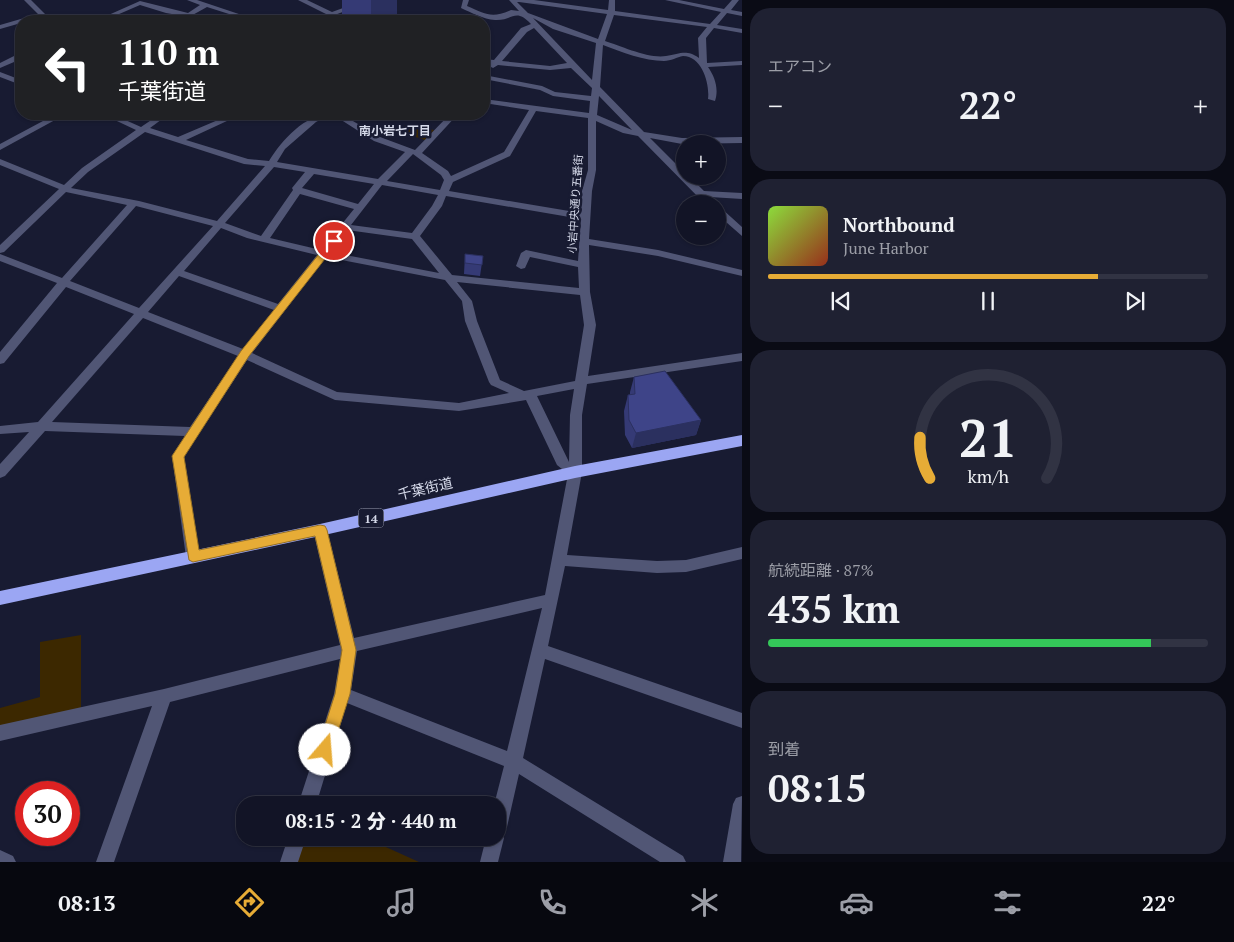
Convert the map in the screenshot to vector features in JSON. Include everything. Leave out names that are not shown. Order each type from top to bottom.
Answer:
[{"type":"highway","name":"千葉街道","points":[[0,598],[320,530],[575,472],[742,440]]},
{"type":"street","points":[[28,0],[42,15]]},
{"type":"street","points":[[190,0],[238,15]]},
{"type":"street","points":[[301,0],[328,15]]},
{"type":"street","points":[[337,15],[371,0]]},
{"type":"street","points":[[466,0],[464,7],[487,15]]},
{"type":"street","points":[[512,0],[573,65],[596,94],[642,134],[701,194],[742,196]]},
{"type":"street","points":[[520,0],[563,13],[601,41],[637,54],[658,58],[671,58],[687,54],[703,65],[742,63]]},
{"type":"street","name":"小岩中央通り五番街","points":[[506,796],[551,600],[575,472],[576,415],[590,325],[585,292],[584,265],[587,191],[592,170],[591,134],[601,41],[608,31],[612,12],[612,0]]},
{"type":"street","points":[[660,18],[669,0],[742,14]]},
{"type":"street","points":[[712,99],[713,91],[710,78],[703,65],[702,38],[736,0]]},
{"type":"street","points":[[112,15],[144,1],[179,15]]},
{"type":"street","points":[[193,15],[206,5]]},
{"type":"street","points":[[490,16],[496,18],[507,16],[511,12],[534,16],[563,13],[612,12],[742,31]]},
{"type":"street","points":[[0,27],[15,23]]},
{"type":"street","points":[[490,70],[524,30],[535,25]]},
{"type":"street","points":[[0,66],[15,59]]},
{"type":"street","points":[[490,62],[550,68],[573,65]]},
{"type":"street","points":[[0,74],[15,81]]},
{"type":"street","points":[[490,78],[542,88],[553,94],[596,94]]},
{"type":"street","points":[[490,102],[593,116],[617,128],[682,142],[742,140]]},
{"type":"street","points":[[449,180],[507,154],[533,109]]},
{"type":"street","points":[[0,147],[51,120]]},
{"type":"street","points":[[121,120],[143,129],[247,162],[312,170],[586,217]]},
{"type":"street","points":[[0,250],[85,170],[156,120]]},
{"type":"street","points":[[178,140],[224,120]]},
{"type":"street","points":[[0,473],[272,164],[282,147],[313,120]]},
{"type":"street","points":[[346,120],[377,139],[414,152],[445,173],[449,180],[445,193],[415,236]]},
{"type":"street","points":[[193,557],[178,456],[245,354],[380,182],[448,120]]},
{"type":"street","points":[[0,162],[64,188],[218,224],[264,239],[324,254],[449,278],[585,292]]},
{"type":"street","points":[[264,239],[298,190],[297,188],[312,170]]},
{"type":"street","points":[[298,190],[360,208]]},
{"type":"street","points":[[0,360],[64,282],[134,203]]},
{"type":"street","points":[[726,218],[742,233]]},
{"type":"street","points":[[345,228],[415,236],[467,301],[472,322],[495,382],[527,395],[564,465],[575,472]]},
{"type":"street","points":[[585,241],[658,253],[742,273]]},
{"type":"street","points":[[521,266],[526,253],[584,265]]},
{"type":"street","points":[[0,257],[245,354],[335,396],[451,407],[742,357]]},
{"type":"street","points":[[177,272],[281,309]]},
{"type":"street","points":[[0,341],[14,344]]},
{"type":"street","points":[[0,430],[42,426],[194,432]]},
{"type":"street","points":[[310,796],[342,694],[348,648],[320,530]]},
{"type":"street","points":[[559,560],[667,567],[686,566],[742,553]]},
{"type":"street","points":[[0,733],[164,696],[348,648],[551,600]]},
{"type":"street","points":[[539,650],[742,721]]},
{"type":"street","points":[[342,694],[514,762],[677,862]]},
{"type":"street","points":[[104,862],[164,696]]},
{"type":"street","points":[[732,862],[742,804]]},
{"type":"street","points":[[289,862],[294,846]]},
{"type":"street","points":[[489,862],[493,846]]},
{"type":"street","points":[[0,859],[7,862]]},
{"type":"shaded area","points":[[405,125],[434,130],[425,140],[400,132]]},
{"type":"shaded area","points":[[81,635],[81,708],[0,727],[0,708],[40,697],[40,642]]},
{"type":"shaded area","points":[[301,846],[384,846],[419,862],[296,862]]},
{"type":"building","points":[[465,254],[483,256],[482,265],[465,263]]},
{"type":"building","points":[[665,371],[701,420],[636,433],[629,420],[628,395],[635,394],[634,377]]},
{"type":"district","name":"南小岩七丁目","points":[[395,130]]},
{"type":"route","points":[[325,750],[342,694],[349,650],[320,530],[193,557],[178,456],[245,354],[334,241]]}]
